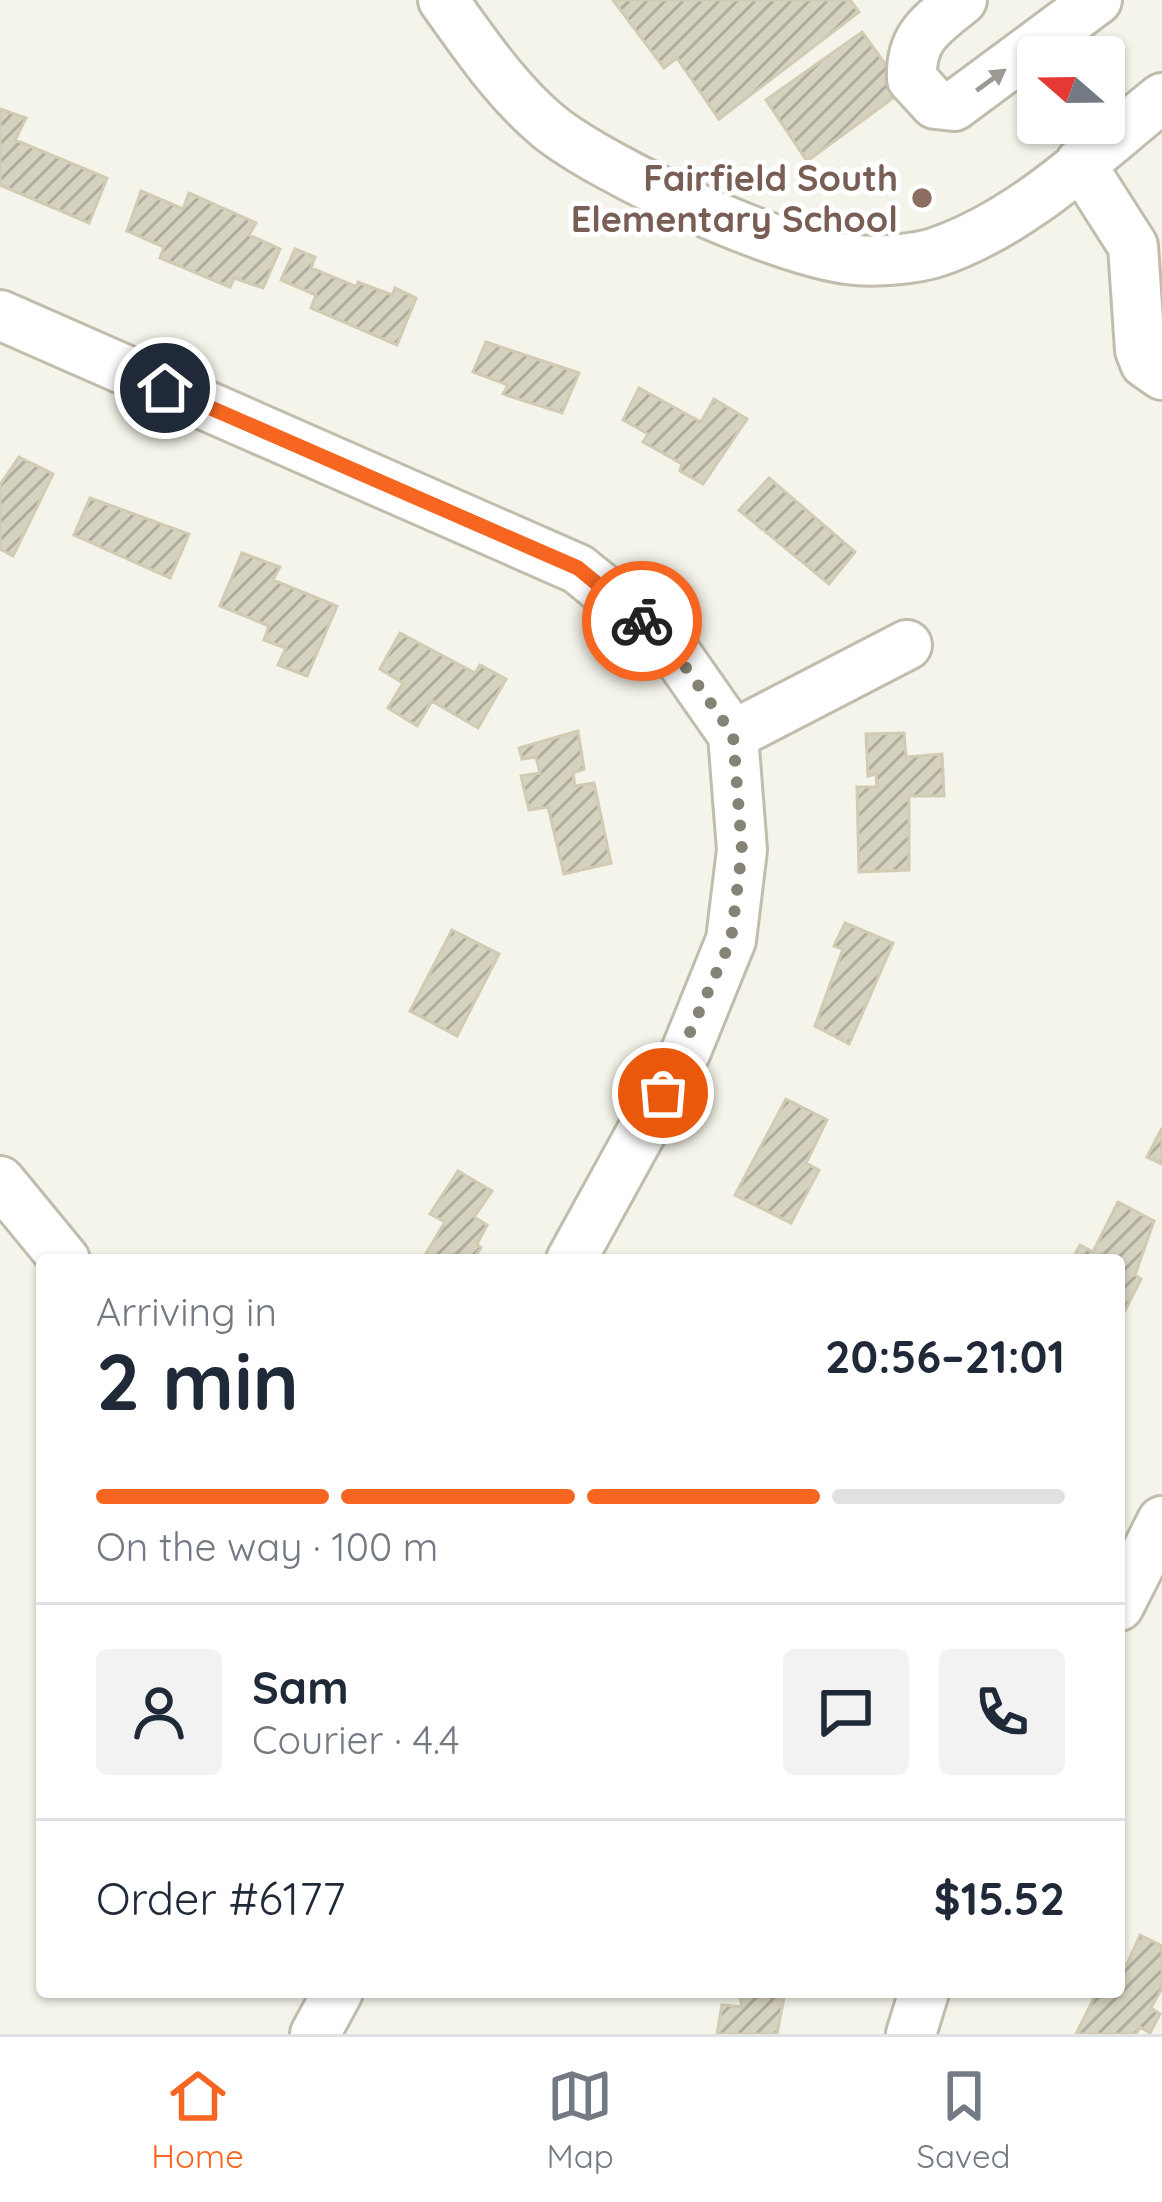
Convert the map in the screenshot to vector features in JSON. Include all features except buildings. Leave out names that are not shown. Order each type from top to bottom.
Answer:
[{"type":"street","points":[[443,0],[494,70],[547,125],[593,158],[772,238],[855,260],[934,254],[1009,220],[1162,98]]},
{"type":"street","points":[[962,0],[919,34],[910,54],[911,80],[935,104],[954,106],[1097,0]]},
{"type":"street","points":[[1080,163],[1147,235],[1140,350],[1144,363],[1162,375]]},
{"type":"street","points":[[0,315],[578,568],[668,642],[733,735],[742,850],[731,940],[686,1051],[574,1254]]},
{"type":"street","points":[[733,735],[907,645]]},
{"type":"street","points":[[0,1181],[60,1254]]},
{"type":"street","points":[[1125,1594],[1162,1521]]},
{"type":"street","points":[[315,2034],[335,1998]]},
{"type":"street","points":[[911,2034],[922,1998]]},
{"type":"way so far","points":[[642,621],[668,642],[733,735],[742,850],[731,940],[686,1051],[663,1093]]},
{"type":"place","name":"Fairfield South Elementary School","points":[[922,198]]},
{"type":"route","points":[[165,388],[578,568],[642,621]]}]
